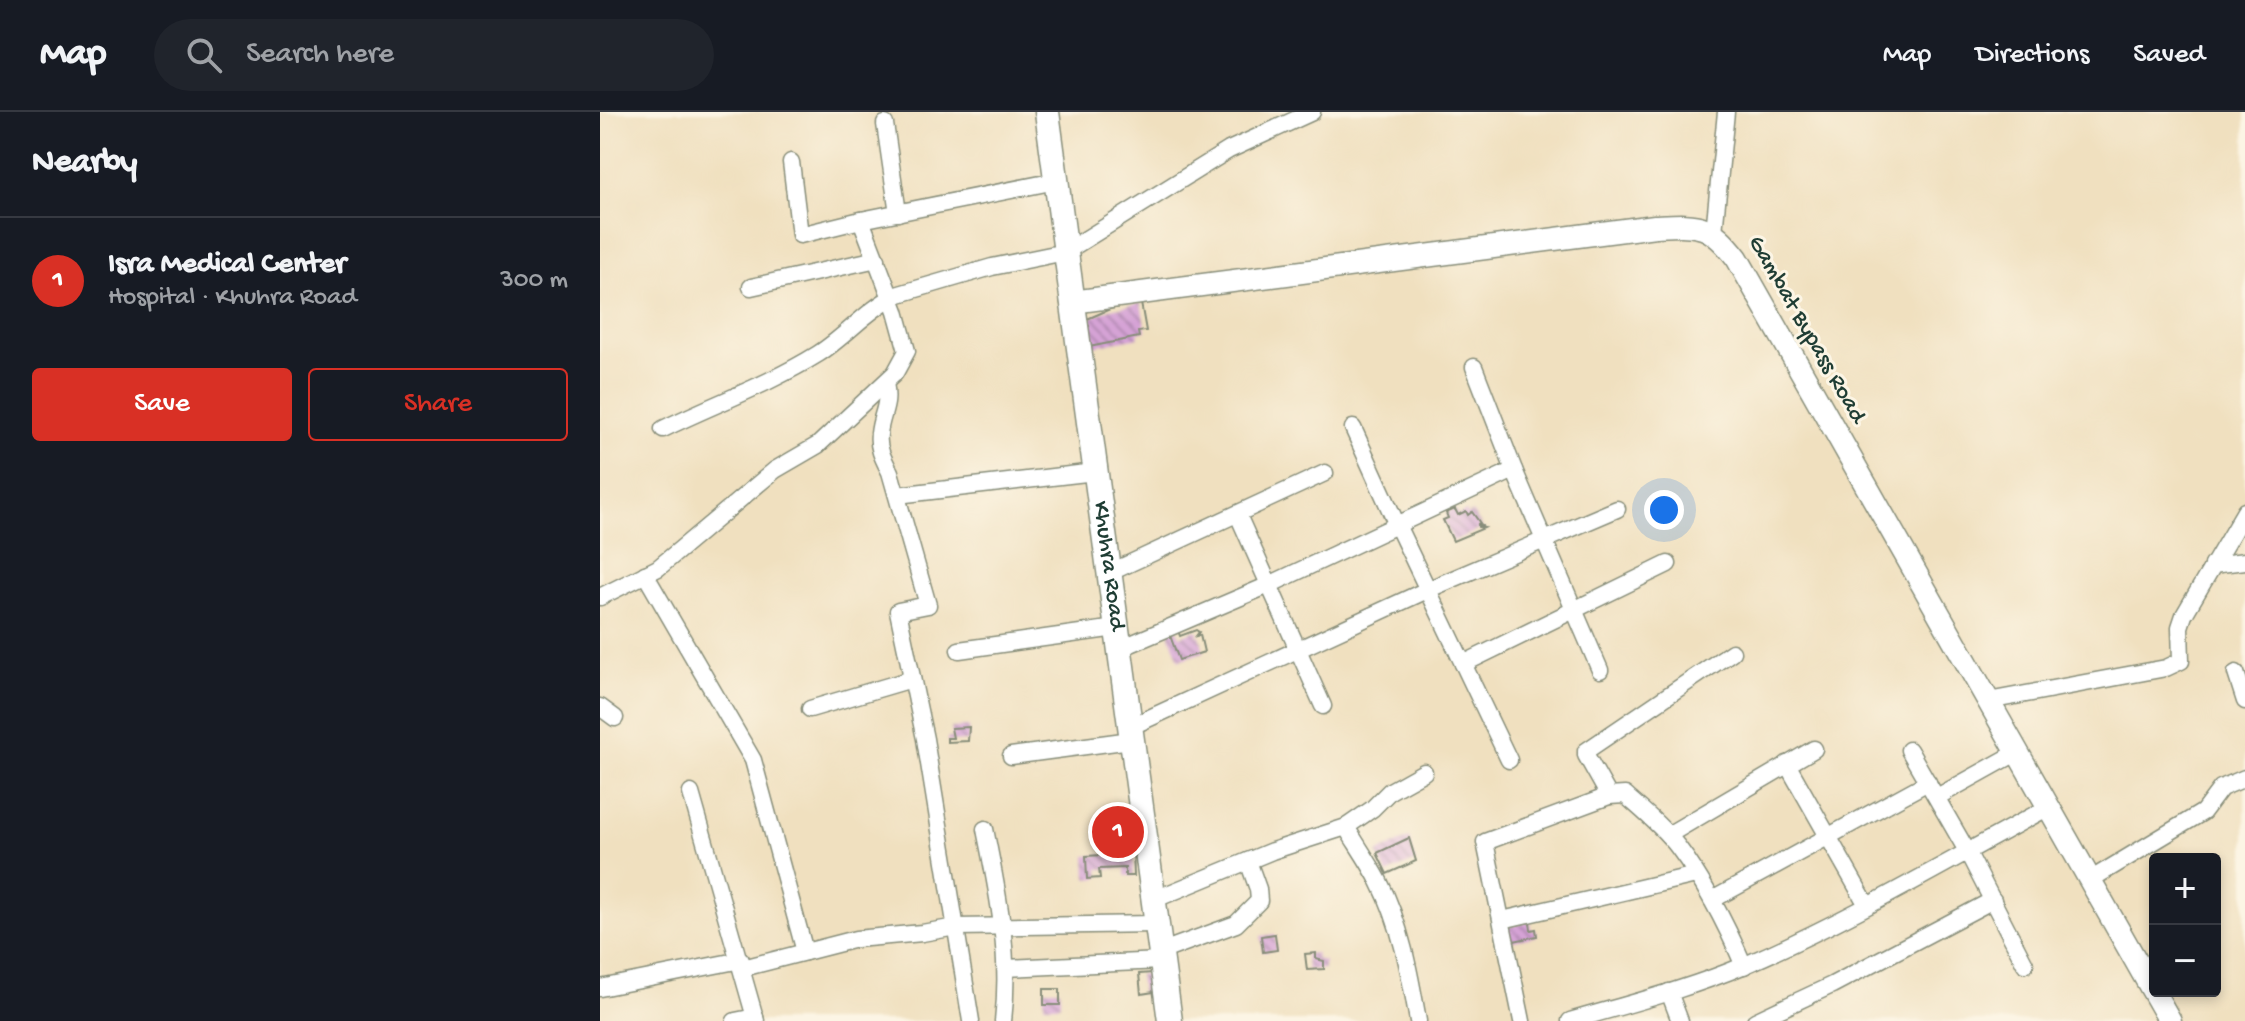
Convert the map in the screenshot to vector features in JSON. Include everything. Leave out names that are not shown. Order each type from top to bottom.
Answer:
[{"type":"main road","name":"Khuhra Road","points":[[1047,112],[1170,1021]]},
{"type":"street","points":[[663,429],[807,360],[845,336],[891,297],[992,267],[1065,252],[1229,150],[1312,112]]},
{"type":"street","points":[[1714,232],[1726,112]]},
{"type":"street","points":[[885,124],[898,213]]},
{"type":"street","points":[[791,162],[800,235],[1056,181]]},
{"type":"street","points":[[600,597],[658,568],[775,470],[818,445],[895,373],[907,351],[891,297],[861,220]]},
{"type":"street","name":"Gambat Bypass Road","points":[[1072,302],[1655,226],[1689,225],[1714,232],[1737,258],[2170,1021]]},
{"type":"street","points":[[751,287],[877,259]]},
{"type":"street","points":[[1474,367],[1514,470],[1600,670]]},
{"type":"street","points":[[885,383],[888,405],[879,434],[880,451],[897,495],[928,605],[898,611],[925,739],[971,1021]]},
{"type":"street","points":[[1353,428],[1509,760]]},
{"type":"street","points":[[959,650],[1118,638],[1269,585],[1514,470]]},
{"type":"street","points":[[897,495],[1095,472]]},
{"type":"street","points":[[1109,573],[1325,473]]},
{"type":"street","points":[[1011,756],[1131,734],[1427,590],[1617,509]]},
{"type":"street","points":[[1988,701],[2173,666],[2181,661],[2180,627],[2184,615],[2245,511]]},
{"type":"street","points":[[1238,515],[1323,706]]},
{"type":"street","points":[[2212,565],[2245,561]]},
{"type":"street","points":[[1463,664],[1668,564]]},
{"type":"street","points":[[645,574],[753,760],[805,952]]},
{"type":"street","points":[[1609,796],[1588,761],[1586,751],[1732,652]]},
{"type":"street","points":[[2236,673],[2245,701]]},
{"type":"street","points":[[810,709],[912,679]]},
{"type":"street","points":[[600,707],[615,718],[600,724]]},
{"type":"street","points":[[1668,835],[1814,749]]},
{"type":"street","points":[[1909,750],[1967,851],[2025,964]]},
{"type":"street","points":[[1712,900],[1829,835],[2018,752]]},
{"type":"street","points":[[1787,764],[1867,905]]},
{"type":"street","points":[[600,988],[805,952],[856,939],[956,927],[1155,912],[1248,861],[1346,827],[1372,809],[1390,791],[1424,772]]},
{"type":"street","points":[[2090,880],[2203,812],[2221,788],[2245,778]]},
{"type":"street","points":[[691,793],[756,1019],[735,1021]]},
{"type":"street","points":[[1522,1021],[1485,842],[1609,796],[1625,795],[1668,835],[1722,916],[1744,966]]},
{"type":"street","points":[[1570,1021],[1744,966],[1867,905],[2049,807]]},
{"type":"street","points":[[1346,827],[1391,907],[1405,953],[1418,1021]]},
{"type":"street","points":[[985,829],[1002,924],[1006,968],[1003,1021]]},
{"type":"street","points":[[1006,968],[1161,957],[1217,933],[1243,919],[1259,901],[1248,861]]},
{"type":"street","points":[[1502,920],[1696,875]]},
{"type":"street","points":[[1755,1021],[1832,985],[1993,900]]},
{"type":"street","points":[[1669,992],[1680,1021]]},
{"type":"building","points":[[1141,303],[1146,331],[1138,332],[1139,337],[1089,347],[1086,328],[1089,326],[1085,320],[1110,309]]},
{"type":"building","points":[[1455,509],[1458,515],[1472,512],[1482,526],[1478,523],[1478,527],[1484,528],[1453,541],[1443,520],[1448,518],[1446,513]]},
{"type":"building","points":[[1177,628],[1180,636],[1196,630],[1199,632],[1196,636],[1200,635],[1204,652],[1179,660],[1168,630]]},
{"type":"building","points":[[969,727],[968,741],[947,742],[947,738],[953,738],[951,728]]},
{"type":"building","points":[[1409,838],[1416,861],[1387,874],[1377,853]]},
{"type":"building","points":[[1121,851],[1133,851],[1134,876],[1125,876],[1125,868],[1099,869],[1100,878],[1087,879],[1086,856],[1120,854]]},
{"type":"building","points":[[1530,922],[1531,930],[1536,929],[1537,936],[1509,942],[1506,927]]},
{"type":"building","points":[[1275,934],[1277,950],[1263,952],[1261,936]]},
{"type":"building","points":[[1316,953],[1316,959],[1324,961],[1324,969],[1307,970],[1305,954]]},
{"type":"building","points":[[1153,973],[1160,991],[1141,994],[1139,974]]},
{"type":"building","points":[[1044,989],[1060,989],[1060,1005],[1044,1005]]},
{"type":"place","name":"Isra Medical Center","points":[[1118,832]]}]
